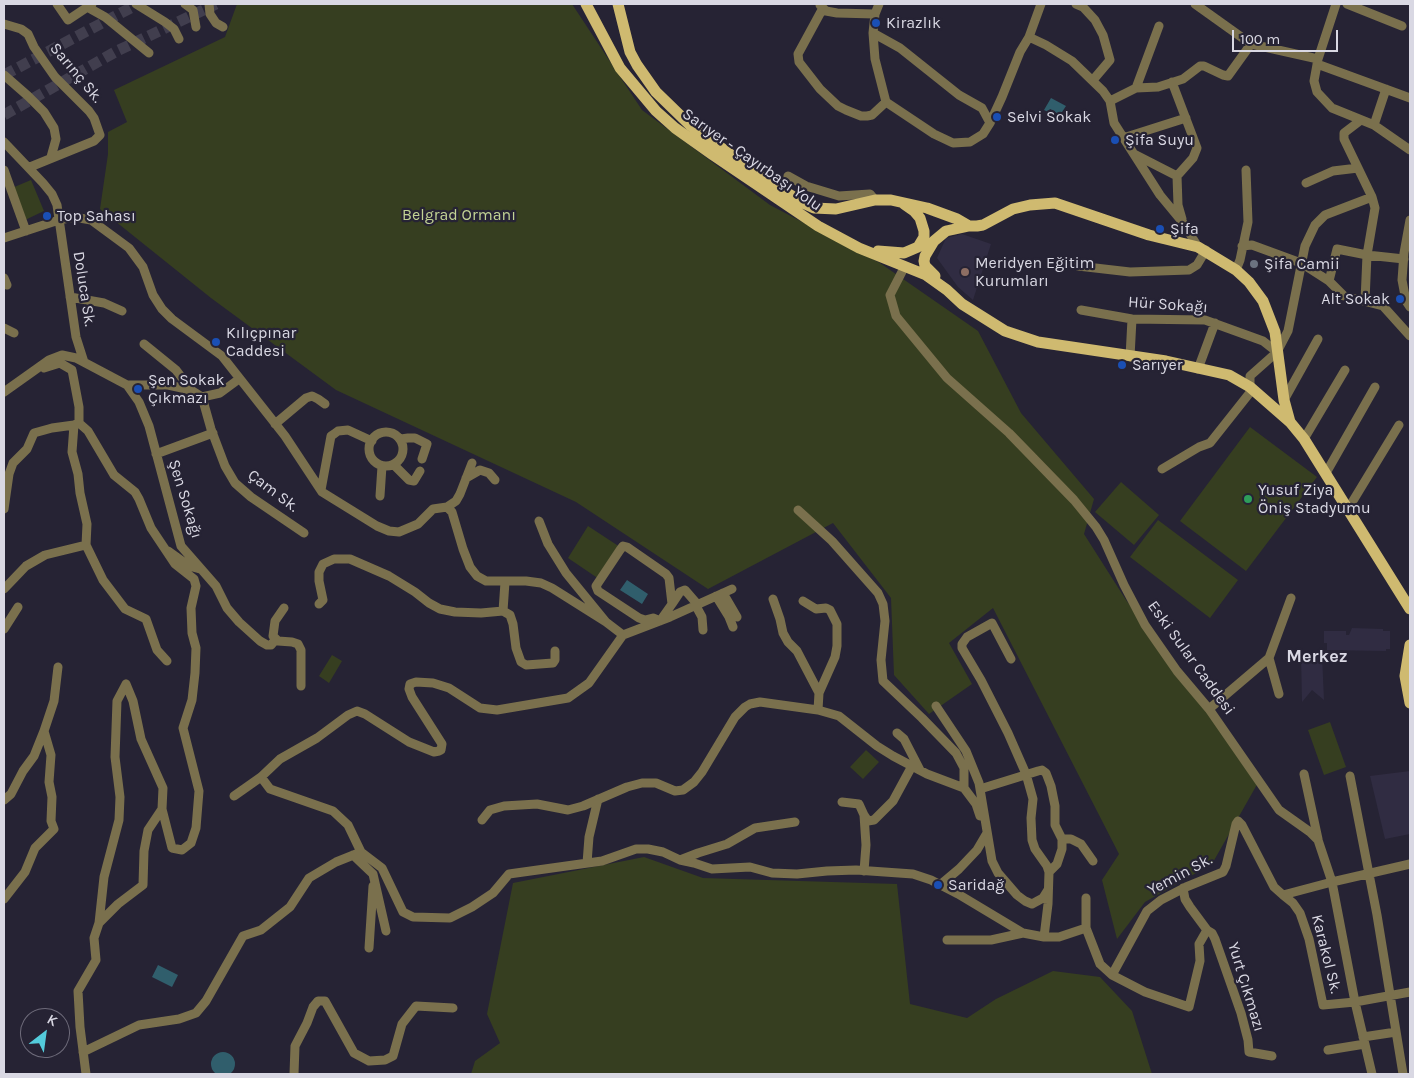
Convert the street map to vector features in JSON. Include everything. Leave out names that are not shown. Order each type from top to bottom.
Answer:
[{"type":"main road","name":"Sarıyer - Çayırbaşı Yolu","points":[[586,4],[620,68],[656,111],[675,128],[818,226],[839,238],[926,275],[947,290]]},
{"type":"main road","points":[[594,4],[601,31]]},
{"type":"main road","points":[[618,4],[627,43],[637,65],[656,92],[690,125],[789,196],[814,208],[836,209],[876,200],[902,202],[927,208],[957,219],[969,226]]},
{"type":"main road","points":[[868,251],[904,253],[918,247],[922,242],[924,231],[920,218],[902,202]]},
{"type":"main road","points":[[1290,422],[1284,400],[1275,332],[1263,301],[1249,282],[1236,270],[1202,248],[1149,235],[1055,203],[1030,205],[1013,210],[983,225],[946,231],[939,235],[925,256],[925,266],[962,304],[1005,331],[1022,338],[1166,362],[1229,375],[1251,389],[1290,422],[1304,440],[1410,609]]},
{"type":"main road","points":[[1266,402],[1272,405],[1279,404],[1284,400]]},
{"type":"main road","points":[[1410,645],[1405,676],[1410,703]]},
{"type":"street","points":[[57,4],[68,20],[91,6],[149,53]]},
{"type":"street","points":[[136,4],[166,22],[174,29],[179,39]]},
{"type":"street","points":[[184,4],[193,10],[196,27]]},
{"type":"street","points":[[209,4],[210,14],[216,23],[223,27]]},
{"type":"street","points":[[879,4],[875,14],[873,33],[875,59],[886,102],[934,134],[953,143],[970,142],[983,134],[990,123],[1020,52],[1029,37],[1041,4]]},
{"type":"street","points":[[1076,4],[1083,7],[1095,20],[1103,35],[1110,60],[1093,80]]},
{"type":"street","points":[[1196,4],[1251,44],[1317,62],[1410,98]]},
{"type":"street","points":[[1336,4],[1317,62],[1314,81],[1318,92],[1332,108],[1374,125],[1410,150]]},
{"type":"street","points":[[1348,4],[1402,26]]},
{"type":"street","points":[[875,14],[837,13],[826,11],[821,6],[798,54],[799,62],[820,89],[838,106],[861,116],[867,116],[872,115],[886,102]]},
{"type":"street","name":"Sarınç Sk.","points":[[4,24],[16,27],[28,34],[34,47],[56,77],[94,118],[100,135],[94,141],[52,157]]},
{"type":"street","points":[[1136,88],[1159,26]]},
{"type":"street","points":[[873,33],[900,48],[959,95],[982,108],[990,123]]},
{"type":"street","points":[[1029,37],[1059,52],[1072,61],[1093,80],[1110,100],[1114,124],[1160,194],[1202,248],[1197,265],[1190,270],[1130,272],[1078,266]]},
{"type":"street","points":[[1110,100],[1136,88],[1158,87],[1183,79],[1200,66],[1228,76],[1251,44]]},
{"type":"street","points":[[4,75],[44,112],[54,128],[56,139],[52,157],[30,168]]},
{"type":"street","points":[[1172,82],[1197,148],[1193,158],[1177,176],[1178,206],[1184,224]]},
{"type":"street","points":[[1374,125],[1386,89]]},
{"type":"street","points":[[1123,138],[1186,118]]},
{"type":"street","points":[[1361,120],[1344,133],[1344,139],[1372,196],[1375,208],[1367,255],[1365,301]]},
{"type":"street","name":"Doluca Sk.","points":[[4,142],[52,194],[57,205],[76,337],[84,362]]},
{"type":"street","points":[[1133,154],[1177,176]]},
{"type":"street","points":[[1306,183],[1333,171],[1358,168]]},
{"type":"street","points":[[4,170],[26,231]]},
{"type":"street","points":[[1236,270],[1248,222],[1246,170]]},
{"type":"street","points":[[788,176],[806,186],[839,196],[870,194],[876,200]]},
{"type":"street","points":[[1162,469],[1199,447],[1210,443],[1251,389],[1250,376],[1277,352],[1288,331],[1302,263],[1309,236],[1315,225],[1325,215],[1372,196]]},
{"type":"street","points":[[4,238],[74,217],[91,220],[130,248],[142,267],[153,295],[162,309],[172,319],[222,356],[276,424],[321,490],[346,508],[377,526],[389,531],[400,532],[418,524],[433,510],[448,507],[456,501],[472,462]]},
{"type":"street","points":[[1410,220],[1407,229],[1402,280],[1406,301],[1410,307]]},
{"type":"street","points":[[1242,246],[1252,245],[1302,263],[1329,281],[1344,296],[1383,306],[1410,336]]},
{"type":"street","points":[[1329,281],[1337,249],[1367,255],[1404,259]]},
{"type":"street","name":"Eski Sular Caddesi","points":[[905,266],[890,295],[896,316],[914,340],[948,378],[1009,433],[1074,500],[1096,527],[1145,625],[1208,709],[1279,810],[1303,826],[1318,840]]},
{"type":"street","points":[[70,297],[104,303],[122,311]]},
{"type":"street","name":"Hür Sokağı","points":[[1081,310],[1132,319],[1205,320],[1263,341],[1277,352]]},
{"type":"street","points":[[1130,356],[1132,319]]},
{"type":"street","points":[[1198,369],[1215,323]]},
{"type":"street","points":[[4,328],[14,333]]},
{"type":"street","points":[[1275,332],[1288,331]]},
{"type":"street","points":[[1284,400],[1318,339]]},
{"type":"street","points":[[144,344],[176,370],[191,390],[202,398],[220,393],[239,379]]},
{"type":"street","points":[[4,392],[49,360],[62,354],[84,362],[126,385],[168,385],[191,390]]},
{"type":"street","points":[[30,375],[60,363],[72,370],[79,407],[72,452],[87,524],[86,545],[103,580],[124,609],[146,619],[157,650],[167,661]]},
{"type":"street","points":[[1304,440],[1345,370]]},
{"type":"street","name":"Şen Sokağı","points":[[126,385],[139,402],[149,426],[181,546],[216,586],[227,608],[246,628],[267,645],[276,640]]},
{"type":"street","points":[[1326,473],[1375,386]]},
{"type":"street","points":[[276,424],[306,398],[312,396],[325,404]]},
{"type":"street","name":"Çam Sk.","points":[[202,398],[225,466],[235,483],[251,497],[304,532]]},
{"type":"street","points":[[4,509],[9,474],[13,463],[27,449],[34,432],[76,424],[88,431],[114,475],[135,492],[140,499],[151,528],[165,550],[175,564],[194,579],[196,586],[191,608],[192,633],[196,648],[195,673],[192,700],[183,728],[199,791],[196,828],[191,844],[182,850],[172,848],[162,809],[163,788],[141,739],[133,701],[126,684],[117,701],[115,756],[120,797],[119,820],[104,876],[98,923],[94,938],[96,960],[78,991],[86,1074]]},
{"type":"street","points":[[1348,509],[1399,425]]},
{"type":"street","points":[[321,490],[331,436],[338,431],[348,430],[372,441]]},
{"type":"street","points":[[389,432],[400,440],[404,451],[401,458],[394,465],[382,466],[373,460],[370,454],[370,447],[372,441],[379,434],[389,432]]},
{"type":"street","points":[[156,454],[213,433]]},
{"type":"street","points":[[400,440],[415,438],[427,444],[422,459]]},
{"type":"street","points":[[394,465],[409,480],[414,481],[420,471]]},
{"type":"street","points":[[380,496],[382,466]]},
{"type":"street","points":[[466,478],[480,470],[489,473],[494,480]]},
{"type":"street","points":[[448,507],[452,512],[462,549],[476,576],[486,582],[526,581],[541,583],[606,622],[623,635]]},
{"type":"street","points":[[798,510],[832,541],[878,593],[883,604],[885,621],[881,660],[883,682],[956,753],[964,768],[964,788]]},
{"type":"street","points":[[539,521],[548,544],[566,573],[606,622]]},
{"type":"street","points":[[4,589],[26,566],[44,555],[86,545]]},
{"type":"street","points":[[660,621],[653,618],[645,620],[639,618],[598,591],[596,586],[598,582],[623,546],[666,574],[669,578],[672,604]]},
{"type":"street","points":[[165,550],[189,566],[200,569]]},
{"type":"street","points":[[319,604],[323,600],[319,581],[319,572],[323,564],[334,559],[350,560],[389,576],[415,592],[429,604],[440,608],[455,612],[481,613],[503,611],[510,615],[516,648],[521,662],[526,665],[534,666],[552,663],[555,660],[555,651]]},
{"type":"street","points":[[503,611],[505,582]]},
{"type":"street","points":[[234,796],[261,777],[280,759],[317,738],[348,715],[357,711],[366,714],[409,742],[434,752],[441,750],[442,744],[412,697],[409,689],[410,684],[416,682],[449,688],[480,708],[497,710],[568,698],[588,683],[604,664],[623,635],[732,589]]},
{"type":"street","points":[[660,621],[680,592],[685,590],[697,605],[702,617],[703,630]]},
{"type":"street","points":[[719,595],[737,617]]},
{"type":"street","points":[[719,595],[733,627]]},
{"type":"street","points":[[1208,709],[1269,658],[1291,598]]},
{"type":"street","points":[[773,599],[783,633],[788,642],[797,651],[819,693]]},
{"type":"street","points":[[803,601],[816,609],[826,608],[830,610],[837,624],[835,657],[819,693],[818,710]]},
{"type":"street","points":[[4,628],[18,607]]},
{"type":"street","points":[[284,608],[275,621],[273,636],[278,641],[298,644],[301,650],[301,686]]},
{"type":"street","points":[[1011,659],[992,623],[967,637],[962,644],[962,648],[1008,733],[1026,774],[1033,799],[1030,818],[1034,849],[1047,866],[1049,872],[1044,936]]},
{"type":"street","points":[[1269,658],[1279,694]]},
{"type":"street","points":[[4,800],[11,794],[23,771],[34,756],[54,700],[58,667]]},
{"type":"street","points":[[482,820],[490,810],[504,806],[537,804],[568,810],[642,783],[656,783],[670,790],[679,791],[687,788],[707,765],[729,725],[740,712],[750,704],[765,702],[818,710],[839,716],[877,746],[916,768],[964,788],[976,804],[987,834]]},
{"type":"street","points":[[936,706],[966,751],[980,789],[992,861],[998,873],[1017,895],[1032,904],[1043,898],[1048,890]]},
{"type":"street","points":[[4,899],[25,872],[35,848],[54,829],[51,821],[52,797],[49,782],[51,755],[44,731]]},
{"type":"street","points":[[897,733],[904,739],[916,768]]},
{"type":"street","points":[[842,802],[859,804],[868,821],[874,820],[893,802],[916,768]]},
{"type":"street","points":[[980,789],[1042,770],[1046,773],[1052,786],[1056,825],[1062,839],[1062,849],[1057,864],[1049,872]]},
{"type":"street","points":[[1304,774],[1318,840],[1332,882],[1355,1002],[1372,1074]]},
{"type":"street","points":[[1350,776],[1377,915],[1403,1074]]},
{"type":"street","points":[[261,777],[270,790],[333,811],[348,825],[357,853],[373,874],[386,932]]},
{"type":"street","points":[[587,863],[589,837],[598,799]]},
{"type":"street","points":[[98,923],[118,904],[144,885],[144,851],[148,830],[162,809]]},
{"type":"street","points":[[864,815],[866,845],[864,871]]},
{"type":"street","name":"Yemin Sk.","points":[[1112,975],[1147,911],[1161,900],[1183,888],[1223,872],[1238,821],[1242,825],[1274,887],[1283,895]]},
{"type":"street","points":[[680,860],[727,844],[755,828],[795,822]]},
{"type":"street","points":[[940,885],[977,850],[987,834]]},
{"type":"street","points":[[1062,839],[1071,839],[1081,844],[1092,861]]},
{"type":"street","points":[[357,853],[382,868],[403,912],[413,917],[450,918],[472,907],[493,893],[509,874],[602,861],[636,850],[648,849],[663,852],[680,860],[712,869],[750,866],[772,873],[797,874],[827,871],[864,871],[913,874],[940,885],[1023,933]]},
{"type":"street","points":[[83,1052],[139,1025],[179,1019],[196,1013],[206,1001],[243,936],[261,930],[290,907],[309,878],[336,862],[357,853]]},
{"type":"street","points":[[1283,895],[1410,864]]},
{"type":"street","points":[[369,948],[368,937],[374,881]]},
{"type":"street","name":"Yurt Çıkmazı","points":[[1183,888],[1185,899],[1190,907],[1215,939],[1234,991],[1248,1040],[1248,1052],[1272,1056]]},
{"type":"street","name":"Karakol Sk.","points":[[1283,895],[1293,903],[1300,913],[1310,939],[1323,1005],[1355,1002]]},
{"type":"street","points":[[1086,898],[1086,928],[1100,964],[1112,975],[1145,992],[1189,1007],[1200,961],[1199,944],[1207,930]]},
{"type":"street","points":[[947,940],[991,940],[1023,933],[1059,937],[1086,928]]},
{"type":"street","points":[[1355,1002],[1410,992]]},
{"type":"street","points":[[294,1074],[295,1046],[313,1007],[318,1001],[325,1001],[354,1053],[369,1061],[385,1060],[393,1056],[402,1024],[416,1006],[452,1008]]},
{"type":"street","points":[[1328,1050],[1396,1032]]},
{"type":"shaded area","name":"Meridyen Eğitim Kurumları","points":[[962,234],[991,244],[973,300],[958,287],[937,258],[946,238]]},
{"type":"shaded area","points":[[1352,628],[1390,631],[1390,649],[1386,649],[1386,651],[1327,650],[1327,643],[1324,643],[1324,631],[1346,631],[1346,635],[1349,635]]},
{"type":"shaded area","points":[[1322,655],[1324,700],[1312,690],[1302,702],[1301,656]]},
{"type":"shaded area","points":[[1410,771],[1410,834],[1385,839],[1370,776]]},
{"type":"green space","name":"Belgrad Ormanı","points":[[237,4],[572,4],[642,110],[770,205],[880,263],[978,331],[1021,413],[1094,499],[1084,534],[1126,600],[1259,781],[1212,864],[1145,902],[1117,939],[1102,880],[1119,854],[993,608],[949,643],[972,684],[929,714],[894,675],[891,598],[833,523],[708,589],[576,502],[336,390],[211,298],[100,209],[108,154],[108,132],[127,122],[114,90],[225,37]]},
{"type":"green space","points":[[31,180],[44,211],[25,220],[12,188]]},
{"type":"green space","name":"Yusuf Ziya Öniş Stadyumu","points":[[1250,427],[1317,477],[1246,571],[1180,521]]},
{"type":"green space","points":[[1121,482],[1159,515],[1134,545],[1095,512]]},
{"type":"green space","points":[[1158,520],[1238,580],[1210,618],[1130,557]]},
{"type":"green space","points":[[588,526],[620,547],[599,579],[568,558]]},
{"type":"green space","points":[[332,655],[342,661],[329,683],[319,676]]},
{"type":"green space","points":[[1330,722],[1346,767],[1324,775],[1308,730]]},
{"type":"green space","points":[[866,750],[879,762],[863,779],[850,767]]},
{"type":"green space","points":[[644,857],[703,878],[897,884],[910,1004],[967,1018],[996,999],[1053,971],[1100,977],[1132,1011],[1152,1074],[471,1074],[475,1061],[500,1043],[487,1014],[513,883]]},
{"type":"water","points":[[1051,98],[1066,106],[1060,115],[1050,109],[1048,112],[1044,110]]},
{"type":"water","points":[[627,580],[648,594],[642,604],[620,590]]},
{"type":"water","points":[[158,965],[178,975],[172,987],[152,977]]},
{"type":"water","points":[[223,1052],[231,1056],[235,1064],[231,1072],[223,1076],[215,1072],[211,1064],[215,1056]]},
{"type":"tunnel","points":[[4,75],[138,4]]},
{"type":"tunnel","points":[[4,115],[117,51],[216,4]]},
{"type":"place","name":"Kirazlık","points":[[876,23]]},
{"type":"place","name":"Selvi Sokak","points":[[997,117]]},
{"type":"place","name":"Şifa Suyu","points":[[1115,140]]},
{"type":"place","name":"Top Sahası","points":[[47,216]]},
{"type":"place","name":"Şifa","points":[[1160,229]]},
{"type":"place","name":"Şifa Camii","points":[[1254,264]]},
{"type":"place","name":"Meridyen Eğitim Kurumları","points":[[965,272]]},
{"type":"place","name":"Alt Sokak","points":[[1400,299]]},
{"type":"place","name":"Kılıçpınar Caddesi","points":[[216,342]]},
{"type":"place","name":"Sarıyer","points":[[1122,365]]},
{"type":"place","name":"Şen Sokak Çıkmazı","points":[[138,389]]},
{"type":"place","name":"Yusuf Ziya Öniş Stadyumu","points":[[1248,499]]},
{"type":"place","name":"Saridağ","points":[[938,885]]},
{"type":"district","name":"Merkez","points":[[1317,657]]}]
